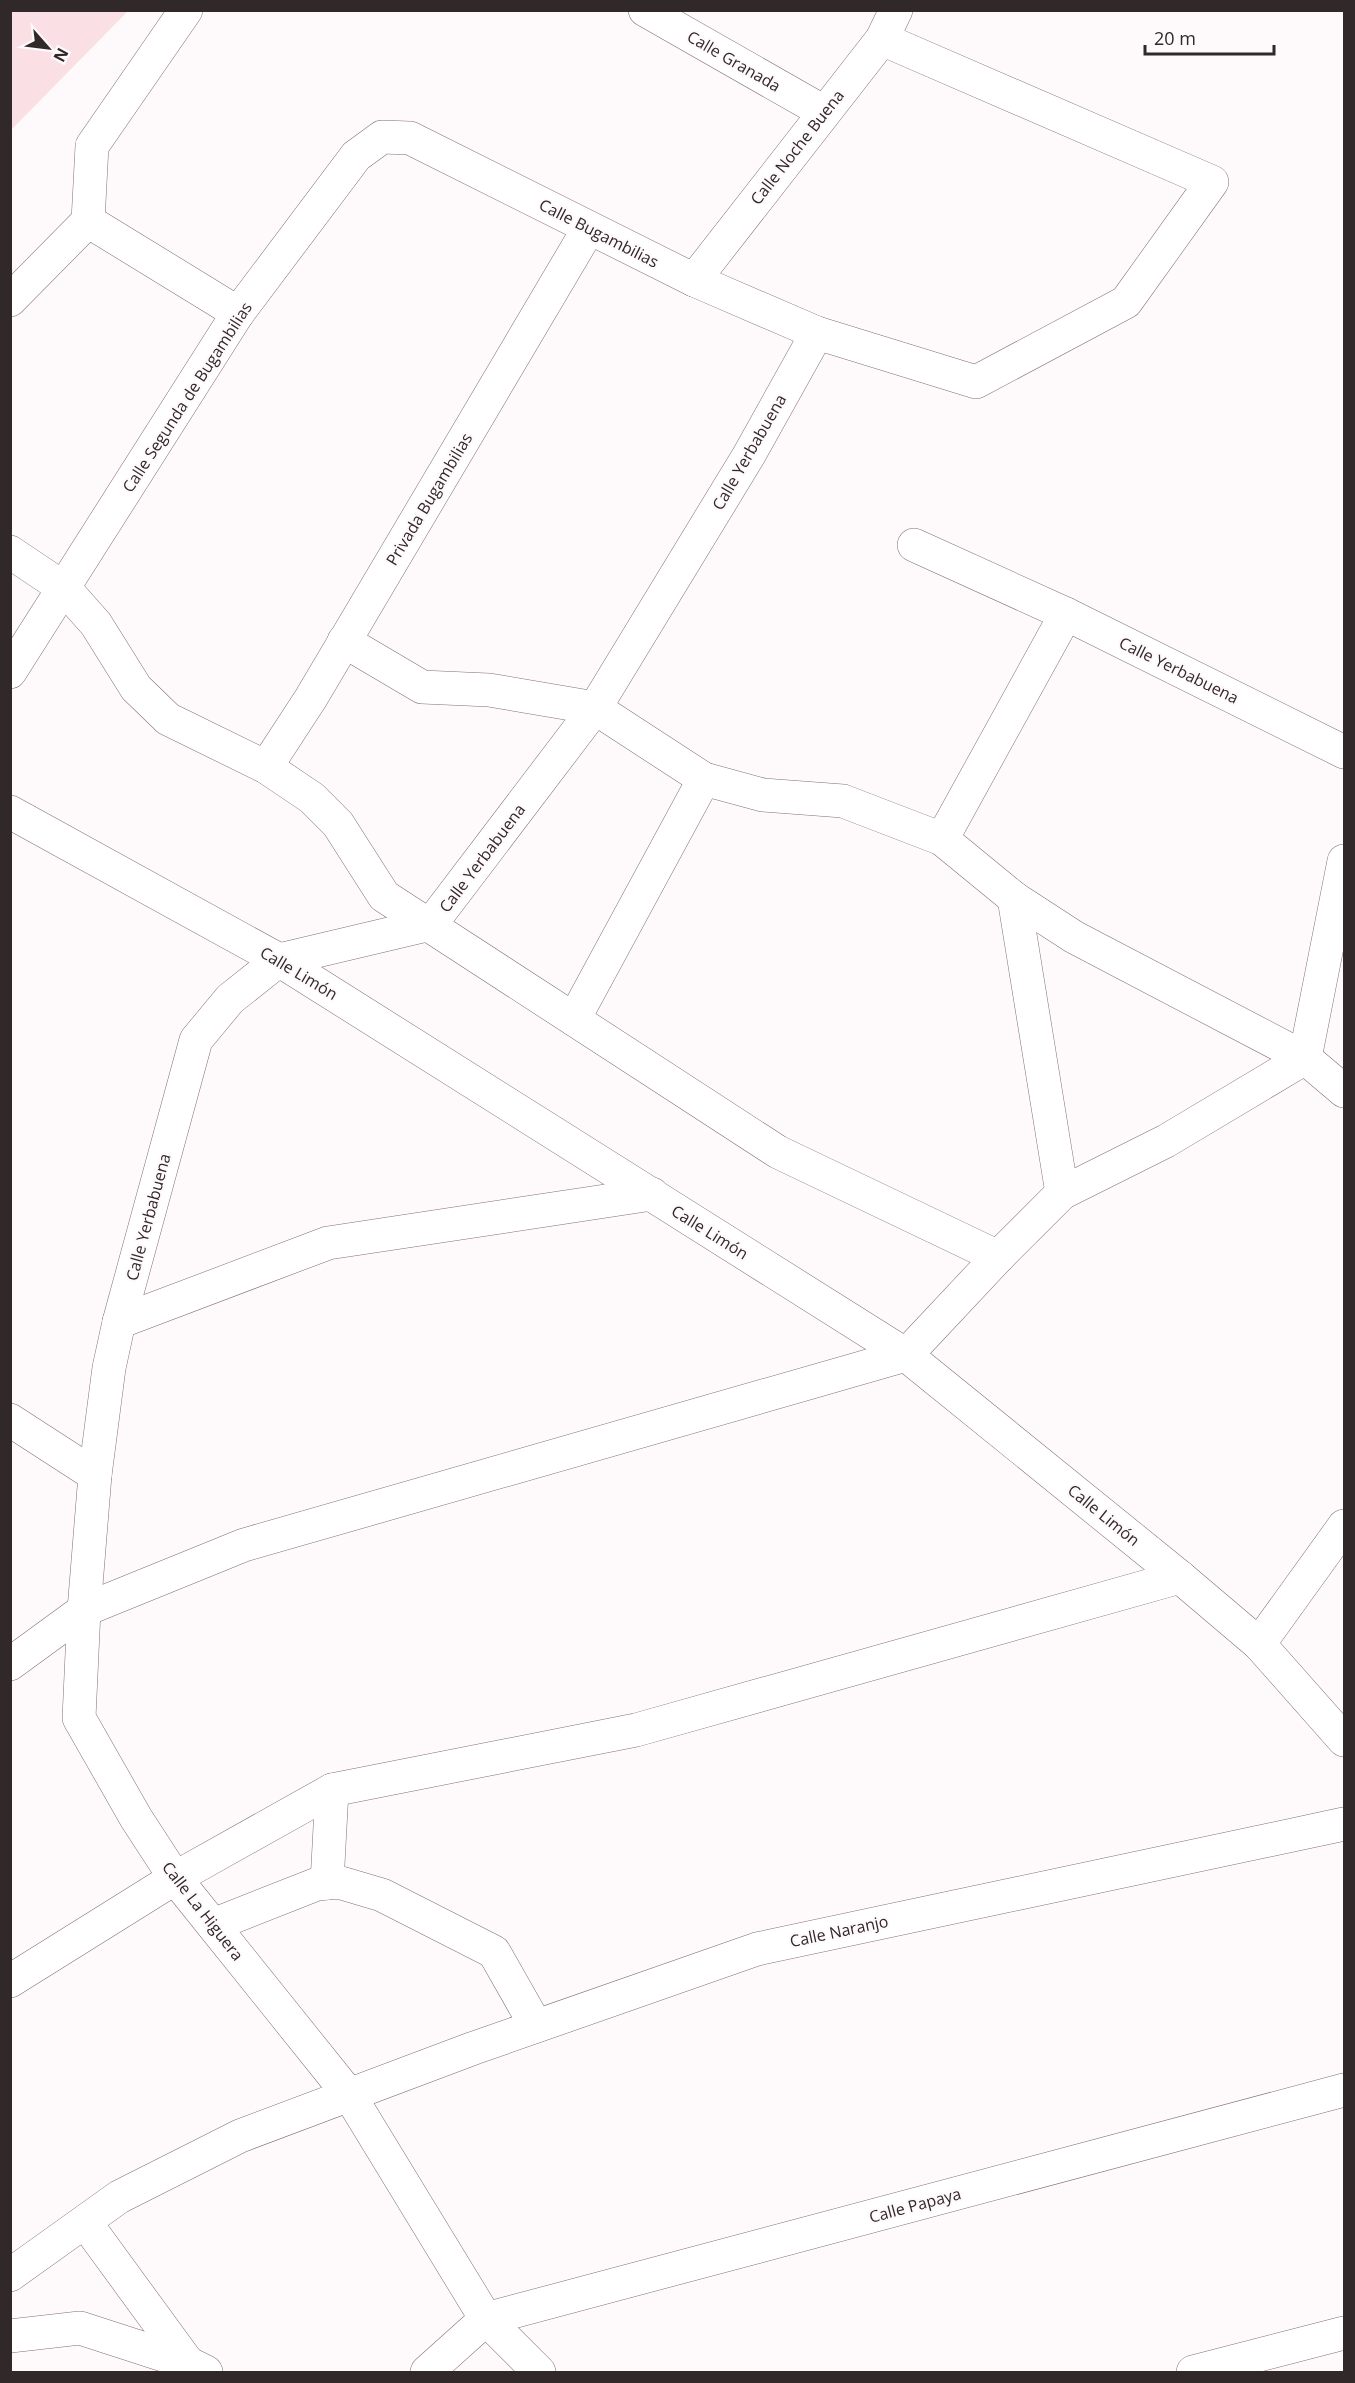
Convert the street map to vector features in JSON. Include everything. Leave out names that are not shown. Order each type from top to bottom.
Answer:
[{"type":"street","points":[[10,300],[88,221],[92,146],[186,10]]},
{"type":"street","name":"Calle Granada","points":[[645,10],[824,112]]},
{"type":"street","name":"Calle Noche Buena","points":[[694,280],[889,25]]},
{"type":"street","name":"Calle Bugambilias","points":[[382,137],[410,138],[694,280],[817,333],[976,382],[1126,302],[1212,182],[889,25]]},
{"type":"street","name":"Calle Segunda de Bugambilias","points":[[10,672],[65,589],[238,313],[356,156],[382,137]]},
{"type":"street","points":[[88,221],[238,313]]},
{"type":"street","name":"Privada Bugambilias","points":[[266,767],[311,698],[589,228]]},
{"type":"street","name":"Calle Yerbabuena","points":[[95,1475],[109,1368],[119,1323],[196,1040],[230,999],[279,960],[431,924],[595,708],[748,455],[817,333]]},
{"type":"street","name":"Calle Yerbabuena","points":[[914,545],[1065,614],[1344,752]]},
{"type":"street","points":[[10,552],[65,589],[96,624],[136,688],[168,719],[266,767],[312,798],[338,824],[384,896],[431,924],[778,1152],[998,1257]]},
{"type":"street","points":[[942,839],[1065,614]]},
{"type":"street","points":[[344,641],[422,687],[489,690],[595,708],[704,779],[763,795],[843,801],[942,839],[1014,898],[1074,938],[1305,1059],[1344,1091]]},
{"type":"street","points":[[574,1019],[704,779]]},
{"type":"street","name":"Calle Limón","points":[[10,812],[279,960],[906,1355],[1259,1644],[1344,1740]]},
{"type":"street","points":[[10,1664],[84,1610],[244,1545],[906,1355],[1062,1193],[1166,1141],[1305,1059],[1344,861]]},
{"type":"street","points":[[1014,898],[1062,1193]]},
{"type":"street","points":[[119,1323],[328,1243],[652,1194]]},
{"type":"street","points":[[10,1420],[95,1475]]},
{"type":"street","name":"Calle La Higuera","points":[[95,1475],[84,1610],[80,1718],[136,1818],[174,1878],[350,2096],[486,2319],[539,2373]]},
{"type":"street","points":[[1259,1644],[1344,1526]]},
{"type":"street","points":[[10,1981],[174,1878],[332,1790],[636,1730],[1180,1577]]},
{"type":"street","points":[[327,1883],[332,1790]]},
{"type":"street","name":"Calle Naranjo","points":[[10,2275],[119,2198],[240,2136],[536,2026],[757,1949],[1344,1824]]},
{"type":"street","points":[[213,1925],[317,1884],[338,1882],[382,1894],[494,1952],[536,2026]]},
{"type":"street","name":"Calle Papaya","points":[[486,2319],[1344,2090]]},
{"type":"street","points":[[85,2222],[197,2368]]},
{"type":"street","points":[[427,2373],[486,2319]]},
{"type":"street","points":[[10,2336],[80,2328],[197,2368]]},
{"type":"street","points":[[1193,2373],[1344,2332]]},
{"type":"shaded area","points":[[10,11],[128,11],[11,130]]}]
